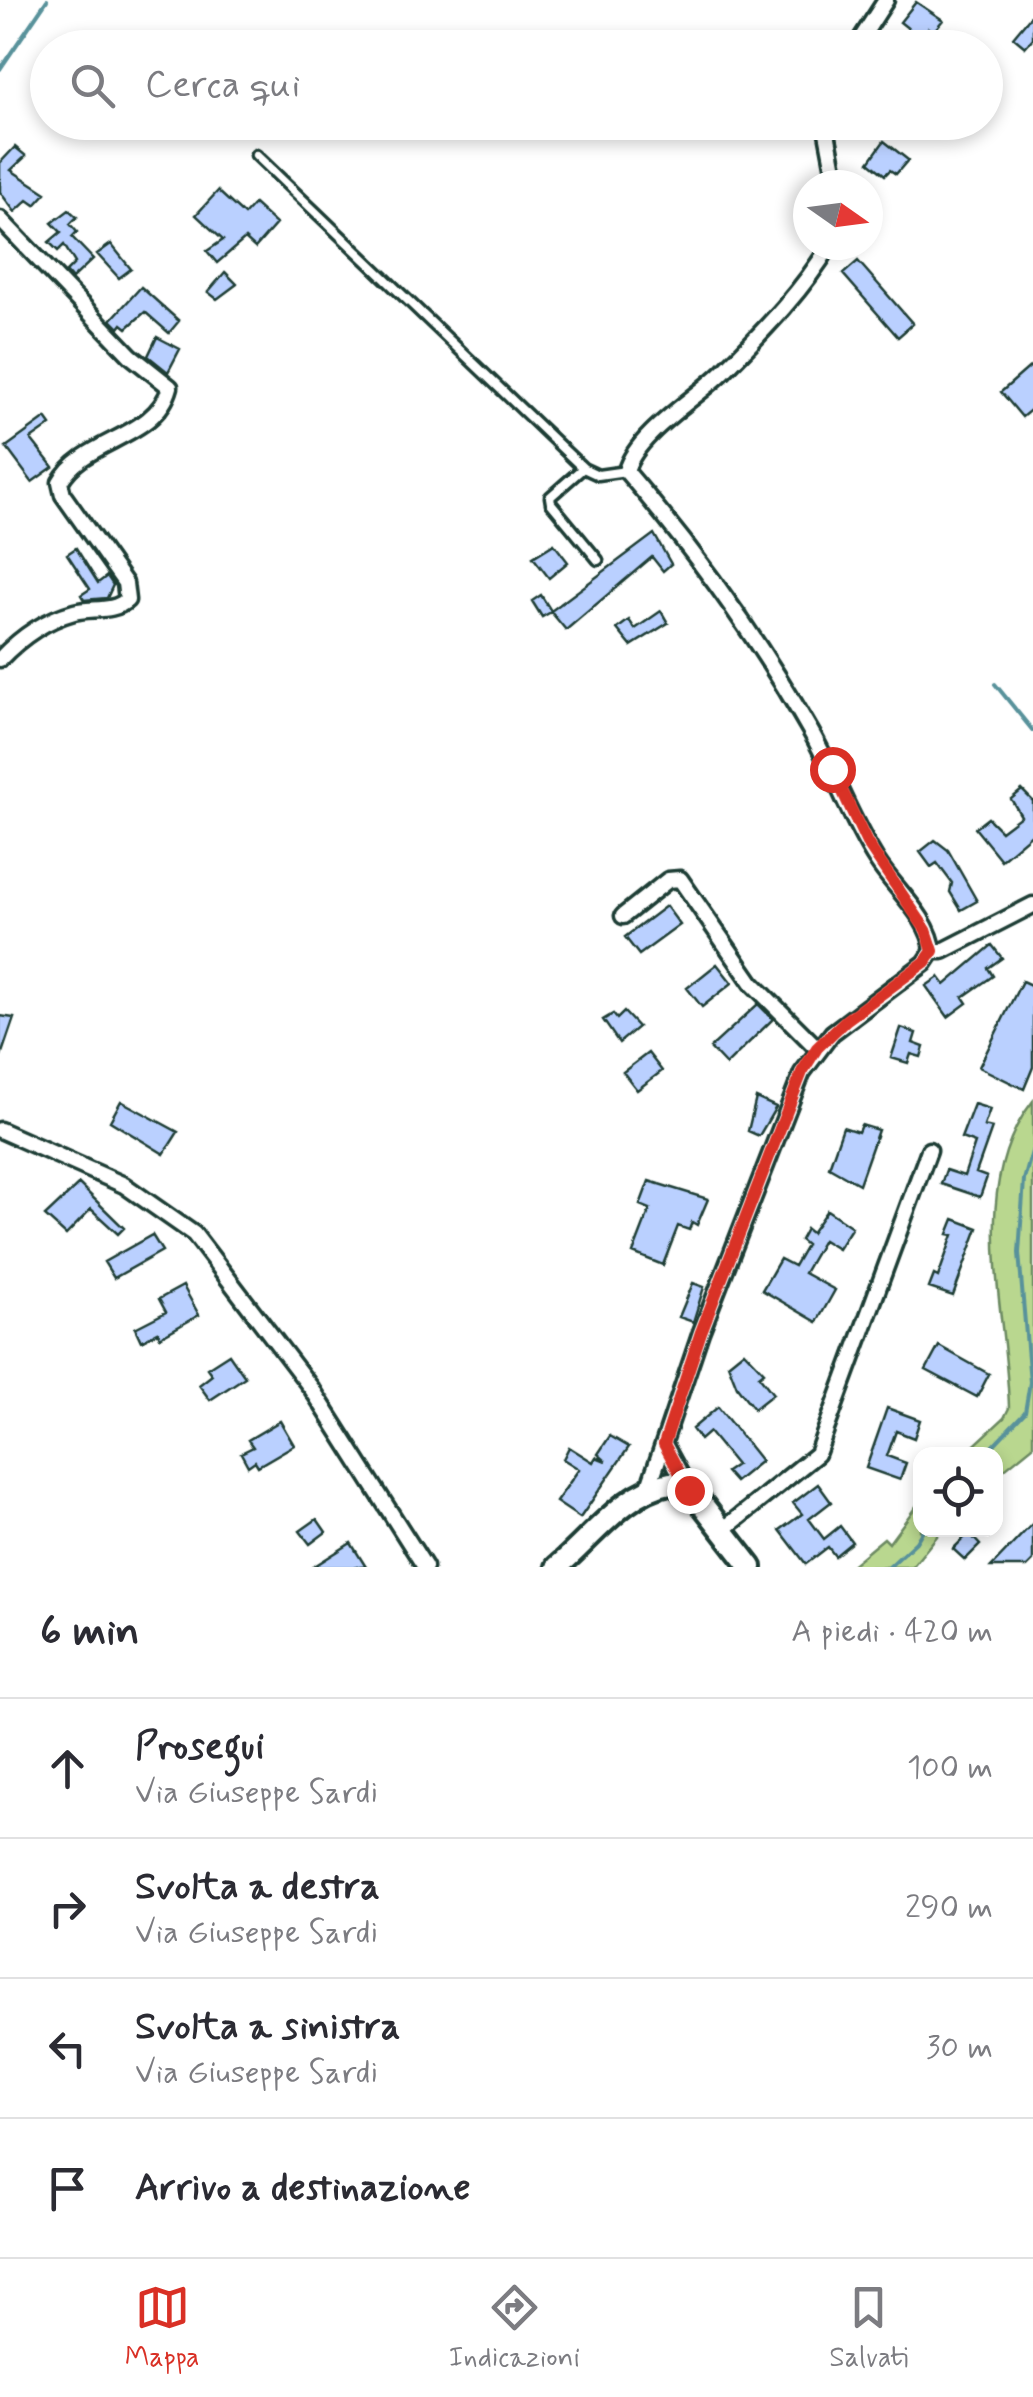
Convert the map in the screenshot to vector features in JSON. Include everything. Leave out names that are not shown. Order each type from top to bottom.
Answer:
[{"type":"street","points":[[866,30],[886,0]]},
{"type":"street","points":[[829,140],[835,170]]},
{"type":"street","points":[[0,219],[131,356],[170,387],[160,412],[77,462],[60,482],[62,495],[125,584],[127,600],[119,606],[77,610],[56,618],[18,641],[0,659]]},
{"type":"street","points":[[819,260],[792,296],[722,373],[659,427],[629,460],[626,470],[680,534],[780,676],[832,769],[867,843],[926,930],[933,951]]},
{"type":"street","points":[[623,916],[668,880],[680,879],[752,982],[817,1048]]},
{"type":"street","points":[[933,951],[942,952],[1033,905]]},
{"type":"street","points":[[648,1489],[784,1110],[817,1048],[862,1007],[925,962],[933,951]]},
{"type":"street","points":[[0,1130],[124,1186],[194,1234],[312,1390],[425,1567]]},
{"type":"street","points":[[724,1530],[816,1454],[929,1150]]},
{"type":"street","points":[[664,1444],[689,1490],[751,1567]]},
{"type":"street","points":[[557,1567],[648,1489],[670,1483],[689,1490]]},
{"type":"lane","points":[[256,155],[582,468],[598,475],[626,470]]},
{"type":"lane","points":[[582,468],[550,497],[551,503],[598,560]]},
{"type":"green space","points":[[1033,1101],[1033,1446],[1003,1470],[1003,1447],[973,1447],[1004,1418],[1009,1408],[995,1209],[1001,1171],[1013,1134]]},
{"type":"green space","points":[[913,1510],[913,1537],[936,1537],[912,1567],[849,1567],[884,1538],[889,1543]]},
{"type":"building","points":[[916,2],[943,20],[935,30],[910,30],[900,22]]},
{"type":"building","points":[[1033,13],[1033,38],[1025,47],[1013,37]]},
{"type":"building","points":[[884,141],[908,160],[896,174],[890,170],[885,175],[869,162]]},
{"type":"building","points":[[15,147],[26,156],[11,170],[46,193],[35,205],[28,200],[15,212],[0,192],[0,163]]},
{"type":"building","points":[[218,191],[244,215],[254,204],[276,224],[255,248],[245,239],[217,263],[207,251],[223,240],[196,215]]},
{"type":"building","points":[[69,210],[77,217],[70,224],[77,232],[72,237],[93,259],[72,279],[66,272],[75,263],[64,245],[58,251],[49,242],[61,232],[52,223]]},
{"type":"building","points":[[111,244],[131,269],[119,278],[97,254]]},
{"type":"building","points":[[858,261],[913,324],[898,337],[843,274]]},
{"type":"building","points":[[225,272],[237,284],[217,299],[208,292]]},
{"type":"building","points":[[141,287],[179,321],[169,333],[145,312],[127,328],[122,324],[119,328],[111,320]]},
{"type":"building","points":[[157,337],[180,349],[168,372],[148,356]]},
{"type":"building","points":[[1033,364],[1033,408],[1022,417],[1001,392]]},
{"type":"building","points":[[46,418],[51,425],[31,439],[53,467],[32,482],[6,447]]},
{"type":"building","points":[[654,534],[671,564],[663,571],[652,557],[566,630],[551,612],[542,617],[532,601],[541,595],[551,611]]},
{"type":"building","points":[[554,544],[568,562],[549,578],[533,557]]},
{"type":"building","points":[[76,548],[98,583],[107,576],[113,585],[107,598],[84,600],[81,595],[90,589],[67,554]]},
{"type":"building","points":[[661,611],[668,623],[631,646],[617,629],[629,620],[635,629]]},
{"type":"building","points":[[1022,790],[1033,801],[1033,833],[1001,860],[975,828],[988,818],[1001,831],[1021,816],[1011,799]]},
{"type":"building","points":[[935,840],[948,850],[977,901],[961,910],[950,892],[952,883],[937,863],[931,867],[920,852]]},
{"type":"building","points":[[666,906],[680,925],[639,955],[625,937]]},
{"type":"building","points":[[992,945],[1002,958],[988,968],[993,976],[963,997],[967,1003],[948,1017],[926,986],[939,977],[945,985]]},
{"type":"building","points":[[717,964],[732,983],[702,1007],[687,988]]},
{"type":"building","points":[[1022,981],[1033,986],[1033,1067],[1024,1089],[979,1067]]},
{"type":"building","points":[[758,1004],[773,1019],[726,1065],[710,1048]]},
{"type":"building","points":[[624,1012],[638,1027],[619,1043],[603,1020],[613,1014],[617,1019]]},
{"type":"building","points":[[0,1016],[14,1018],[1,1056],[0,1055]]},
{"type":"building","points":[[901,1028],[916,1033],[913,1043],[924,1047],[921,1057],[911,1054],[908,1063],[891,1058]]},
{"type":"building","points":[[648,1053],[662,1071],[637,1090],[623,1072]]},
{"type":"building","points":[[756,1098],[776,1107],[759,1136],[748,1131]]},
{"type":"building","points":[[121,1101],[178,1132],[164,1154],[110,1121]]},
{"type":"building","points":[[974,1104],[990,1109],[984,1126],[992,1128],[976,1173],[987,1177],[980,1197],[941,1184],[946,1170],[964,1176],[975,1143],[961,1138]]},
{"type":"building","points":[[861,1125],[878,1130],[859,1184],[829,1167],[843,1127],[858,1132]]},
{"type":"building","points":[[649,1181],[708,1199],[697,1225],[692,1222],[689,1230],[678,1226],[663,1265],[633,1253],[650,1209],[640,1205]]},
{"type":"building","points":[[79,1184],[124,1228],[118,1234],[91,1209],[66,1235],[45,1216]]},
{"type":"building","points":[[827,1210],[852,1227],[838,1249],[823,1240],[804,1273],[835,1290],[817,1322],[762,1290],[780,1259],[794,1266],[806,1245],[800,1240],[806,1229],[811,1233]]},
{"type":"building","points":[[954,1219],[978,1228],[953,1296],[929,1288],[934,1275],[938,1277],[953,1235],[948,1234]]},
{"type":"building","points":[[152,1235],[162,1251],[114,1278],[104,1262]]},
{"type":"building","points":[[693,1283],[704,1287],[693,1322],[679,1317]]},
{"type":"building","points":[[183,1286],[199,1315],[160,1337],[158,1332],[141,1341],[135,1328],[166,1312],[159,1299]]},
{"type":"building","points":[[939,1346],[989,1374],[977,1397],[926,1370]]},
{"type":"building","points":[[744,1351],[764,1372],[759,1376],[773,1394],[754,1409],[737,1387],[728,1364]]},
{"type":"building","points":[[229,1354],[245,1377],[210,1400],[199,1385],[212,1375],[207,1368]]},
{"type":"building","points":[[718,1407],[761,1461],[735,1482],[726,1472],[736,1465],[709,1432],[700,1440],[692,1429]]},
{"type":"building","points":[[887,1408],[920,1420],[914,1438],[896,1431],[887,1456],[906,1463],[900,1480],[866,1468]]},
{"type":"building","points":[[280,1421],[294,1445],[258,1466],[255,1461],[248,1466],[241,1453],[253,1447],[248,1440]]},
{"type":"building","points":[[610,1436],[629,1447],[580,1518],[556,1502],[579,1469],[563,1459],[569,1447],[593,1462],[596,1457],[606,1461],[598,1454]]},
{"type":"building","points":[[818,1484],[831,1502],[809,1519],[824,1539],[840,1526],[852,1542],[835,1556],[828,1547],[806,1564],[780,1530],[802,1514],[793,1503]]},
{"type":"building","points":[[317,1519],[326,1532],[310,1544],[300,1531]]},
{"type":"building","points":[[1033,1523],[1033,1561],[1027,1567],[991,1567]]},
{"type":"building","points":[[965,1537],[973,1537],[980,1545],[965,1560],[953,1549]]},
{"type":"building","points":[[351,1543],[366,1567],[313,1567]]},
{"type":"waterway","points":[[0,69],[47,0]]},
{"type":"waterway","points":[[995,684],[1033,731]]},
{"type":"waterway","points":[[992,1447],[1025,1412],[1030,1382],[1019,1253],[1024,1180],[1033,1148]]},
{"type":"waterway","points":[[889,1567],[919,1537]]},
{"type":"route","points":[[689,1490],[664,1444],[701,1332],[792,1091],[817,1048],[832,1032],[925,962],[933,951],[926,930],[877,862],[832,769]]}]
